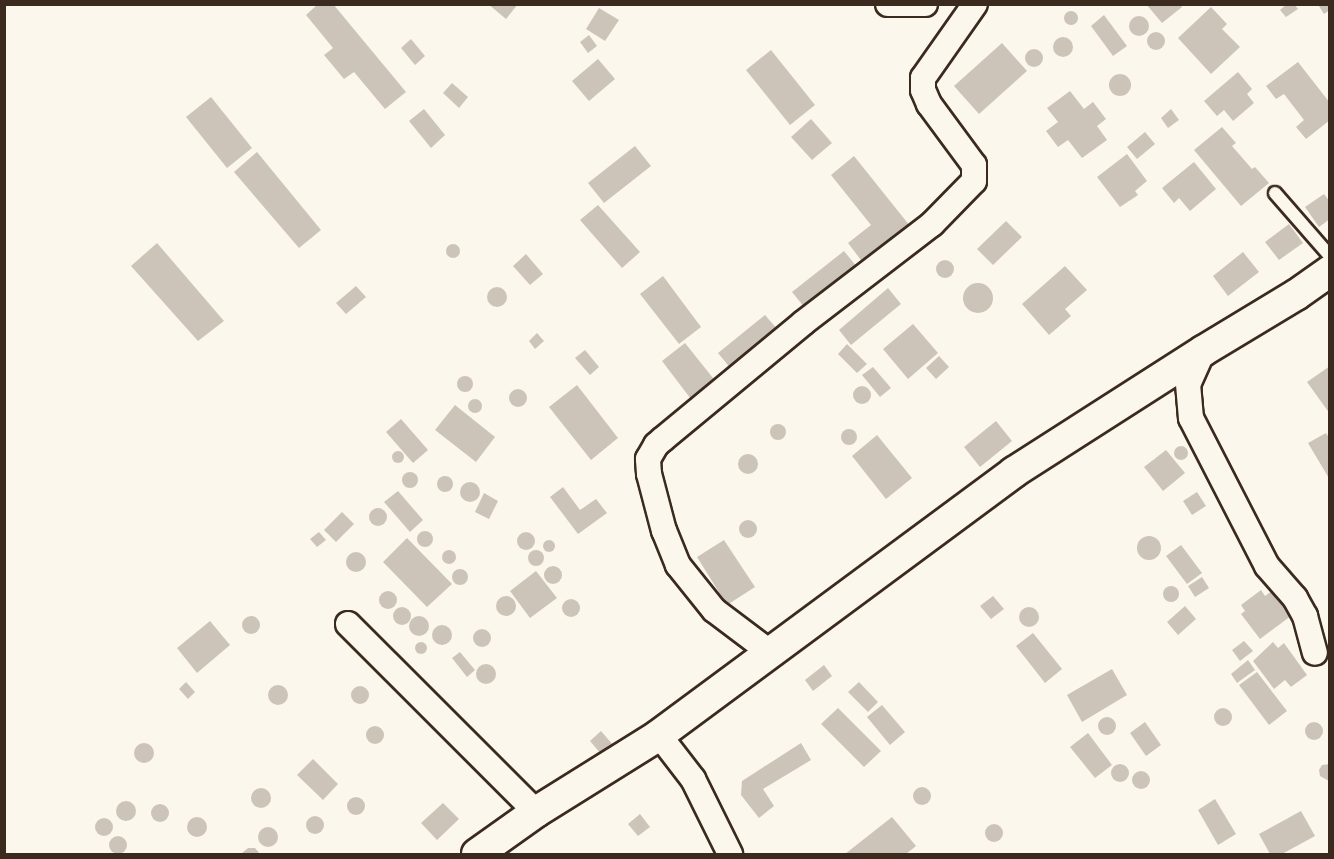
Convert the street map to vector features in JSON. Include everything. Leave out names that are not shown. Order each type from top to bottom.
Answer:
[{"type":"street","points":[[888,4],[925,4]]},
{"type":"street","points":[[771,653],[714,610],[678,565],[664,531],[649,474],[648,459],[656,445],[672,431],[803,323],[932,224],[974,181],[974,165],[929,104],[923,90],[923,78],[975,4]]},
{"type":"street","points":[[477,855],[519,832],[659,735],[1014,472],[1203,351],[1296,295],[1329,271]]},
{"type":"street","points":[[1203,351],[1188,384],[1191,418],[1267,566],[1295,598],[1305,616],[1316,653]]},
{"type":"street","points":[[348,624],[519,832]]},
{"type":"street","points":[[659,735],[693,779],[730,855]]},
{"type":"lane","points":[[1275,193],[1329,256]]},
{"type":"building","points":[[318,4],[333,4],[406,92],[385,109],[354,72],[344,79],[324,55],[333,48],[306,15]]},
{"type":"building","points":[[488,4],[518,4],[506,19]]},
{"type":"building","points":[[1146,4],[1180,4],[1182,7],[1162,23]]},
{"type":"building","points":[[1287,4],[1294,4],[1298,9],[1286,17],[1280,10]]},
{"type":"building","points":[[1330,4],[1330,10],[1324,14],[1319,6]]},
{"type":"building","points":[[1211,7],[1227,24],[1222,29],[1240,47],[1211,74],[1178,38]]},
{"type":"building","points":[[599,8],[619,20],[605,41],[586,29]]},
{"type":"building","points":[[1068,11],[1074,11],[1078,18],[1074,25],[1068,25],[1064,21],[1064,15]]},
{"type":"building","points":[[1104,15],[1127,46],[1113,56],[1091,26]]},
{"type":"building","points":[[1139,16],[1146,19],[1149,26],[1146,33],[1139,36],[1132,33],[1129,26],[1132,19]]},
{"type":"building","points":[[1156,32],[1162,35],[1165,41],[1162,47],[1156,50],[1150,47],[1147,41],[1150,35]]},
{"type":"building","points":[[589,35],[597,46],[588,53],[580,42]]},
{"type":"building","points":[[1063,37],[1070,40],[1073,47],[1070,54],[1063,57],[1056,54],[1053,47],[1056,40]]},
{"type":"building","points":[[411,39],[425,56],[415,65],[401,48]]},
{"type":"building","points":[[1002,43],[1027,71],[979,114],[954,86]]},
{"type":"building","points":[[1034,49],[1040,52],[1043,58],[1040,64],[1034,67],[1028,64],[1025,58],[1028,52]]},
{"type":"building","points":[[771,50],[815,105],[790,125],[746,70]]},
{"type":"building","points":[[598,59],[615,79],[589,101],[572,81]]},
{"type":"building","points":[[1298,62],[1330,103],[1330,120],[1306,139],[1296,127],[1304,120],[1284,94],[1276,99],[1266,86]]},
{"type":"building","points":[[1238,72],[1252,89],[1247,94],[1254,103],[1233,121],[1224,110],[1217,116],[1204,101]]},
{"type":"building","points":[[1120,74],[1128,77],[1131,85],[1128,93],[1120,96],[1112,93],[1109,85],[1112,77]]},
{"type":"building","points":[[452,83],[468,97],[459,108],[443,93]]},
{"type":"building","points":[[1070,91],[1084,109],[1093,102],[1106,119],[1097,126],[1107,140],[1082,158],[1068,140],[1058,147],[1046,131],[1058,122],[1047,108]]},
{"type":"building","points":[[211,97],[252,148],[227,168],[186,117]]},
{"type":"building","points":[[424,109],[445,135],[431,148],[409,121]]},
{"type":"building","points":[[1171,109],[1179,120],[1168,128],[1161,118]]},
{"type":"building","points":[[811,119],[832,143],[812,160],[791,137]]},
{"type":"building","points":[[1222,127],[1236,143],[1232,146],[1252,169],[1255,167],[1269,183],[1241,206],[1194,150]]},
{"type":"building","points":[[1145,132],[1155,144],[1137,159],[1127,147]]},
{"type":"building","points":[[635,146],[651,166],[604,203],[588,183]]},
{"type":"building","points":[[257,152],[321,230],[299,248],[234,172]]},
{"type":"building","points":[[1127,154],[1147,181],[1135,191],[1138,195],[1120,207],[1097,177]]},
{"type":"building","points":[[854,156],[914,231],[867,268],[848,243],[871,225],[831,175]]},
{"type":"building","points":[[1194,162],[1216,189],[1190,211],[1179,198],[1174,203],[1162,188]]},
{"type":"building","points":[[1324,194],[1330,202],[1330,219],[1319,227],[1305,207]]},
{"type":"building","points":[[598,205],[640,252],[622,268],[580,220]]},
{"type":"building","points":[[1006,221],[1022,237],[993,265],[977,249]]},
{"type":"building","points":[[1289,224],[1303,243],[1279,260],[1265,242]]},
{"type":"building","points":[[157,243],[224,321],[198,341],[131,266]]},
{"type":"building","points":[[450,244],[456,244],[460,251],[456,258],[450,258],[446,254],[446,248]]},
{"type":"building","points":[[844,251],[861,272],[809,313],[792,292]]},
{"type":"building","points":[[1243,252],[1259,272],[1228,296],[1213,276]]},
{"type":"building","points":[[526,254],[543,274],[530,285],[513,266]]},
{"type":"building","points":[[941,260],[949,260],[954,265],[952,276],[941,278],[936,273],[936,265]]},
{"type":"building","points":[[1065,266],[1087,290],[1065,309],[1071,316],[1049,335],[1022,304]]},
{"type":"building","points":[[663,276],[701,327],[679,344],[640,294]]},
{"type":"building","points":[[978,283],[989,287],[993,298],[989,309],[978,313],[967,309],[963,298],[967,287]]},
{"type":"building","points":[[356,286],[366,297],[346,314],[336,303]]},
{"type":"building","points":[[497,287],[504,290],[507,297],[504,304],[497,307],[490,304],[487,297],[490,290]]},
{"type":"building","points":[[888,288],[901,304],[851,345],[839,330]]},
{"type":"building","points":[[765,315],[784,337],[736,375],[718,353]]},
{"type":"building","points":[[913,324],[938,353],[908,379],[883,349]]},
{"type":"building","points":[[537,333],[544,341],[535,349],[529,341]]},
{"type":"building","points":[[685,343],[721,388],[697,407],[662,361]]},
{"type":"building","points":[[847,344],[867,364],[857,373],[838,354]]},
{"type":"building","points":[[585,350],[599,367],[590,375],[575,358]]},
{"type":"building","points":[[939,356],[949,367],[936,379],[926,368]]},
{"type":"building","points":[[1330,366],[1330,414],[1307,382]]},
{"type":"building","points":[[873,367],[891,388],[880,397],[862,375]]},
{"type":"building","points":[[462,376],[468,376],[473,384],[471,390],[462,392],[457,387],[457,381]]},
{"type":"building","points":[[577,385],[618,438],[591,460],[549,407]]},
{"type":"building","points":[[858,386],[866,386],[871,391],[869,402],[858,404],[853,399],[853,391]]},
{"type":"building","points":[[514,389],[522,389],[527,394],[525,405],[514,407],[509,402],[509,394]]},
{"type":"building","points":[[472,399],[478,399],[482,406],[478,413],[472,413],[468,409],[468,403]]},
{"type":"building","points":[[455,405],[495,437],[476,462],[435,430]]},
{"type":"building","points":[[401,419],[428,450],[413,463],[386,432]]},
{"type":"building","points":[[996,421],[1012,441],[980,467],[964,447]]},
{"type":"building","points":[[778,424],[784,426],[786,432],[784,438],[778,440],[772,438],[770,432],[772,426]]},
{"type":"building","points":[[846,429],[852,429],[857,437],[855,443],[846,445],[841,440],[841,434]]},
{"type":"building","points":[[1326,433],[1330,439],[1330,480],[1308,443]]},
{"type":"building","points":[[877,435],[912,478],[886,499],[852,456]]},
{"type":"building","points":[[1178,446],[1184,446],[1188,453],[1184,460],[1178,460],[1174,456],[1174,450]]},
{"type":"building","points":[[1166,450],[1185,473],[1163,491],[1144,467]]},
{"type":"building","points":[[398,451],[404,457],[398,463],[392,457]]},
{"type":"building","points":[[748,454],[755,457],[758,464],[755,471],[748,474],[741,471],[738,464],[741,457]]},
{"type":"building","points":[[410,472],[416,474],[418,480],[416,486],[410,488],[404,486],[402,480],[404,474]]},
{"type":"building","points":[[442,476],[448,476],[453,484],[451,490],[442,492],[437,487],[437,481]]},
{"type":"building","points":[[470,482],[477,485],[480,492],[477,499],[470,502],[463,499],[460,492],[463,485]]},
{"type":"building","points":[[563,487],[580,510],[596,499],[607,513],[578,534],[550,497]]},
{"type":"building","points":[[398,491],[423,520],[410,532],[384,502]]},
{"type":"building","points":[[1197,492],[1206,506],[1192,515],[1183,501]]},
{"type":"building","points":[[484,493],[498,501],[489,519],[475,512]]},
{"type":"building","points":[[378,508],[384,511],[387,517],[384,523],[378,526],[372,523],[369,517],[372,511]]},
{"type":"building","points":[[342,512],[354,524],[336,542],[324,530]]},
{"type":"building","points":[[744,520],[752,520],[757,525],[755,536],[744,538],[739,533],[739,525]]},
{"type":"building","points":[[425,531],[431,533],[433,539],[431,545],[425,547],[419,545],[417,539],[419,533]]},
{"type":"building","points":[[319,532],[326,540],[317,547],[310,539]]},
{"type":"building","points":[[522,532],[530,532],[535,537],[533,548],[522,550],[517,545],[517,537]]},
{"type":"building","points":[[1149,536],[1158,539],[1161,548],[1158,557],[1149,560],[1140,557],[1137,548],[1140,539]]},
{"type":"building","points":[[407,538],[452,584],[427,607],[383,562]]},
{"type":"building","points":[[551,540],[555,546],[551,552],[547,552],[543,544]]},
{"type":"building","points":[[724,540],[755,587],[727,605],[697,557]]},
{"type":"building","points":[[1181,545],[1202,573],[1187,584],[1166,556]]},
{"type":"building","points":[[449,550],[454,552],[456,557],[454,562],[449,564],[444,562],[442,557],[444,552]]},
{"type":"building","points":[[533,550],[539,550],[544,558],[542,564],[533,566],[528,561],[528,555]]},
{"type":"building","points":[[356,552],[363,555],[366,562],[363,569],[356,572],[349,569],[346,562],[349,555]]},
{"type":"building","points":[[549,566],[557,566],[562,571],[560,582],[549,584],[544,579],[544,571]]},
{"type":"building","points":[[457,569],[463,569],[468,577],[466,583],[457,585],[452,580],[452,574]]},
{"type":"building","points":[[536,571],[557,598],[530,618],[510,591]]},
{"type":"building","points":[[1202,577],[1209,588],[1195,597],[1188,586]]},
{"type":"building","points":[[1171,586],[1177,588],[1179,594],[1177,600],[1171,602],[1165,600],[1163,594],[1165,588]]},
{"type":"building","points":[[1261,590],[1265,596],[1272,591],[1291,616],[1260,639],[1241,614],[1245,611],[1241,605]]},
{"type":"building","points":[[384,591],[392,591],[397,596],[395,607],[384,609],[379,604],[379,596]]},
{"type":"building","points":[[506,596],[513,599],[516,606],[513,613],[506,616],[499,613],[496,606],[499,599]]},
{"type":"building","points":[[993,596],[1004,609],[991,619],[980,606]]},
{"type":"building","points":[[571,599],[577,602],[580,608],[577,614],[571,617],[565,614],[562,608],[565,602]]},
{"type":"building","points":[[1185,606],[1196,619],[1178,635],[1167,622]]},
{"type":"building","points":[[402,607],[408,610],[411,616],[408,622],[402,625],[396,622],[393,616],[396,610]]},
{"type":"building","points":[[1029,607],[1036,610],[1039,617],[1036,624],[1029,627],[1022,624],[1019,617],[1022,610]]},
{"type":"building","points":[[247,616],[255,616],[260,621],[258,632],[247,634],[242,629],[242,621]]},
{"type":"building","points":[[419,616],[426,619],[429,626],[426,633],[419,636],[412,633],[409,626],[412,619]]},
{"type":"building","points":[[210,621],[230,645],[197,673],[177,648]]},
{"type":"building","points":[[442,625],[449,628],[452,635],[449,642],[442,645],[435,642],[432,635],[435,628]]},
{"type":"building","points":[[478,629],[486,629],[491,634],[489,645],[478,647],[473,642],[473,634]]},
{"type":"building","points":[[1033,633],[1062,669],[1045,683],[1016,646]]},
{"type":"building","points":[[1244,641],[1253,651],[1240,661],[1232,650]]},
{"type":"building","points":[[423,642],[426,643],[426,653],[419,654],[416,653],[415,646],[416,643]]},
{"type":"building","points":[[1273,642],[1278,648],[1284,643],[1307,675],[1291,687],[1285,680],[1274,689],[1253,661]]},
{"type":"building","points":[[460,652],[475,670],[467,677],[452,658]]},
{"type":"building","points":[[1248,660],[1255,670],[1237,683],[1231,674]]},
{"type":"building","points":[[486,664],[493,667],[496,674],[493,681],[486,684],[479,681],[476,674],[479,667]]},
{"type":"building","points":[[824,665],[832,676],[813,691],[805,680]]},
{"type":"building","points":[[1112,669],[1127,695],[1082,722],[1067,695]]},
{"type":"building","points":[[1257,672],[1287,711],[1269,725],[1239,685]]},
{"type":"building","points":[[186,682],[195,692],[188,699],[179,689]]},
{"type":"building","points":[[859,682],[878,702],[868,712],[848,692]]},
{"type":"building","points":[[278,685],[285,688],[288,695],[285,702],[278,705],[271,702],[268,695],[271,688]]},
{"type":"building","points":[[356,686],[364,686],[369,691],[367,702],[356,704],[351,699],[351,691]]},
{"type":"building","points":[[882,705],[905,732],[890,745],[867,717]]},
{"type":"building","points":[[838,708],[881,751],[864,767],[821,724]]},
{"type":"building","points":[[1219,708],[1227,708],[1232,713],[1230,724],[1219,726],[1214,721],[1214,713]]},
{"type":"building","points":[[1103,717],[1111,717],[1116,722],[1114,733],[1103,735],[1098,730],[1098,722]]},
{"type":"building","points":[[1145,722],[1161,745],[1146,756],[1130,733]]},
{"type":"building","points":[[1314,722],[1320,725],[1323,731],[1320,737],[1314,740],[1308,737],[1305,731],[1308,725]]},
{"type":"building","points":[[371,726],[379,726],[384,731],[382,742],[371,744],[366,739],[366,731]]},
{"type":"building","points":[[601,731],[613,745],[601,754],[590,741]]},
{"type":"building","points":[[1088,733],[1112,765],[1095,778],[1070,747]]},
{"type":"building","points":[[144,743],[151,746],[154,753],[151,760],[144,763],[137,760],[134,753],[137,746]]},
{"type":"building","points":[[801,743],[811,760],[763,789],[774,806],[759,818],[741,795],[742,781]]},
{"type":"building","points":[[313,759],[338,784],[323,800],[297,775]]},
{"type":"building","points":[[1116,764],[1124,764],[1129,769],[1127,780],[1116,782],[1111,777],[1111,769]]},
{"type":"building","points":[[1330,764],[1329,781],[1320,776],[1319,770],[1322,765]]},
{"type":"building","points":[[1137,771],[1145,771],[1150,776],[1148,787],[1137,789],[1132,784],[1132,776]]},
{"type":"building","points":[[918,787],[926,787],[931,792],[929,803],[918,805],[913,800],[913,792]]},
{"type":"building","points":[[261,788],[268,791],[271,798],[268,805],[261,808],[254,805],[251,798],[254,791]]},
{"type":"building","points":[[352,797],[360,797],[365,802],[363,813],[352,815],[347,810],[347,802]]},
{"type":"building","points":[[1215,799],[1236,834],[1218,845],[1198,810]]},
{"type":"building","points":[[126,801],[133,804],[136,811],[133,818],[126,821],[119,818],[116,811],[119,804]]},
{"type":"building","points":[[443,803],[459,819],[437,840],[421,823]]},
{"type":"building","points":[[156,804],[164,804],[169,809],[167,820],[156,822],[151,817],[151,809]]},
{"type":"building","points":[[1301,811],[1315,836],[1282,854],[1270,854],[1259,834]]},
{"type":"building","points":[[640,814],[650,827],[638,836],[628,824]]},
{"type":"building","points":[[311,816],[319,816],[324,821],[322,832],[311,834],[306,829],[306,821]]},
{"type":"building","points":[[197,817],[204,820],[207,827],[204,834],[197,837],[190,834],[187,827],[190,820]]},
{"type":"building","points":[[892,817],[916,846],[906,854],[845,854]]},
{"type":"building","points":[[100,818],[108,818],[113,823],[111,834],[100,836],[95,831],[95,823]]},
{"type":"building","points":[[990,824],[998,824],[1003,829],[1001,840],[990,842],[985,837],[985,829]]},
{"type":"building","points":[[268,827],[275,830],[278,837],[275,844],[268,847],[261,844],[258,837],[261,830]]},
{"type":"building","points":[[114,836],[122,836],[127,841],[125,852],[114,854],[109,849],[109,841]]},
{"type":"building","points":[[248,848],[255,848],[260,854],[241,854]]}]
